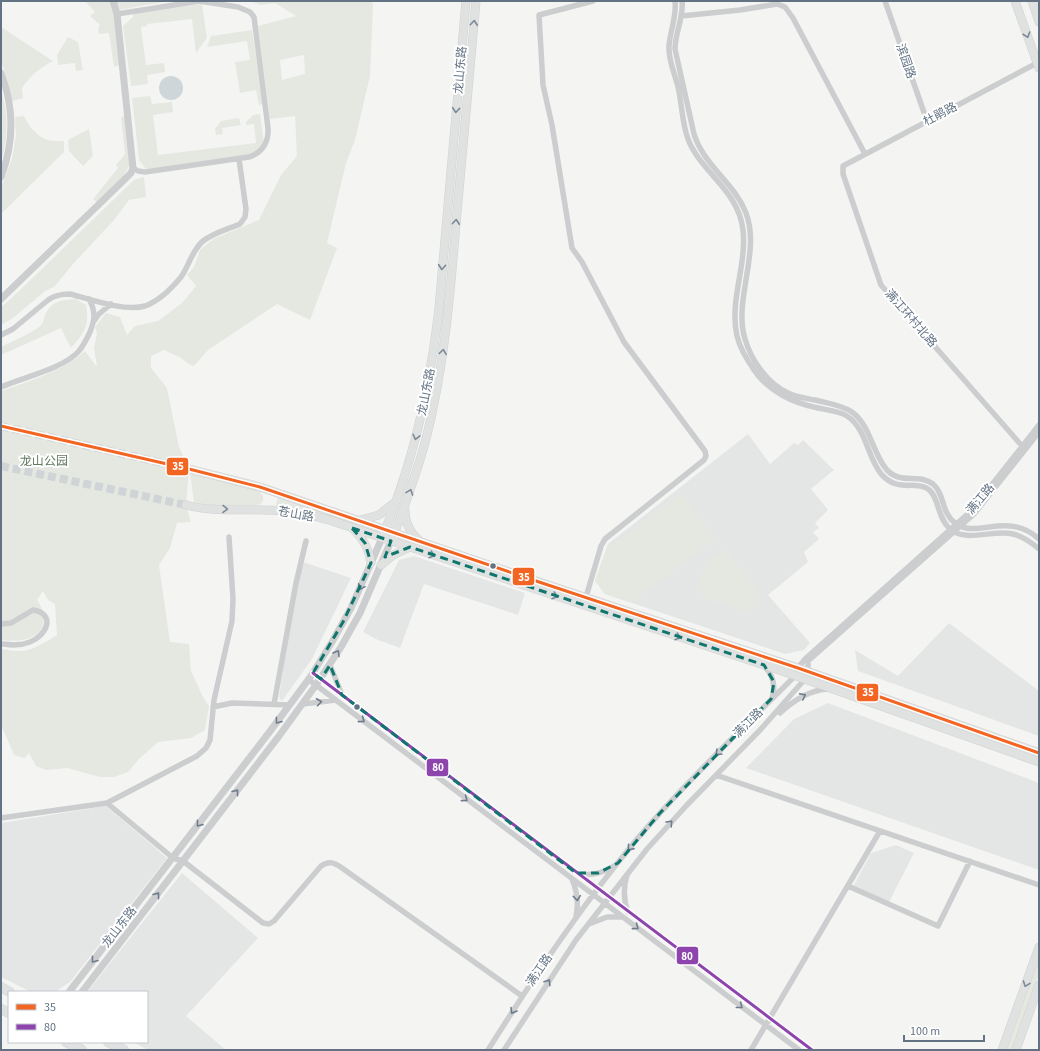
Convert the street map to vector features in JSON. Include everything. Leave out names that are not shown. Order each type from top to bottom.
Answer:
[{"type":"highway","points":[[68,1043],[82,1050]]},
{"type":"highway","points":[[110,1043],[124,1050]]},
{"type":"main road","name":"龙山东路","points":[[382,538],[407,469],[416,437],[434,349],[466,1]]},
{"type":"main road","name":"龙山东路","points":[[391,541],[405,506],[426,440],[444,350],[476,1]]},
{"type":"main road","points":[[1015,1],[1038,64]]},
{"type":"main road","points":[[1032,1],[1039,22]]},
{"type":"main road","name":"苍山路","points":[[190,468],[260,487],[586,597],[796,672]]},
{"type":"main road","points":[[356,520],[368,519],[379,515],[389,508],[396,499]]},
{"type":"main road","name":"苍山路","points":[[186,505],[211,509],[290,512],[321,518],[764,665],[807,675],[1039,753]]},
{"type":"main road","points":[[405,506],[408,527],[414,535],[425,543]]},
{"type":"main road","points":[[352,528],[365,543],[371,564]]},
{"type":"main road","points":[[382,566],[392,555],[410,547]]},
{"type":"main road","name":"苍山路","points":[[807,675],[834,689],[1039,762]]},
{"type":"main road","points":[[1002,1050],[1039,947]]},
{"type":"main road","points":[[1016,1050],[1039,985]]},
{"type":"street","points":[[1,299],[126,178],[133,168],[117,14],[112,1]]},
{"type":"street","points":[[117,14],[200,1],[234,6],[247,10],[252,14],[256,32],[268,133],[268,139],[260,151],[255,155],[239,159],[145,172],[138,171],[133,168]]},
{"type":"street","points":[[586,597],[601,546],[605,538],[704,460],[706,456],[705,451],[624,342],[582,262],[572,248],[552,125],[543,85],[539,15],[593,1]]},
{"type":"street","points":[[675,1],[669,52],[688,137],[697,156],[718,180],[731,198],[742,222],[743,249],[736,311],[737,336],[749,362],[764,383],[774,390],[790,398],[821,409],[841,414],[852,420],[862,436],[878,470],[890,481],[901,486],[924,487],[930,491],[934,497],[940,516],[952,530],[966,535],[1016,534],[1039,549]]},
{"type":"street","points":[[682,1],[681,16],[676,37],[676,52],[695,138],[704,157],[723,176],[739,199],[746,213],[750,226],[750,243],[742,314],[744,335],[748,348],[754,359],[772,382],[793,395],[843,407],[851,411],[867,431],[881,462],[890,473],[902,478],[926,480],[934,485],[941,496],[946,514],[958,525],[970,529],[994,526],[1017,526],[1039,538]]},
{"type":"street","name":"滨园路","points":[[885,1],[927,121]]},
{"type":"street","points":[[681,16],[740,10],[777,4],[785,7],[793,18],[865,154]]},
{"type":"street","name":"杜鹃路","points":[[843,166],[1038,64]]},
{"type":"street","points":[[1,73],[8,96],[11,125],[8,153],[1,177]]},
{"type":"street","points":[[1,335],[13,329],[53,297],[64,294],[70,294],[110,304],[137,307],[145,306],[156,301],[181,277],[196,250],[203,241],[240,224],[244,220],[246,209],[239,159]]},
{"type":"street","name":"满江环村北路","points":[[843,166],[843,174],[881,285],[1022,446]]},
{"type":"street","points":[[90,299],[94,312],[94,321]]},
{"type":"street","points":[[1,387],[43,371],[72,357],[83,347],[94,321],[99,314],[110,304]]},
{"type":"street","points":[[737,336],[744,335]]},
{"type":"street","points":[[821,409],[822,402]]},
{"type":"street","name":"满江路","points":[[958,525],[976,506],[1039,425]]},
{"type":"street","name":"满江路","points":[[488,1050],[522,996],[576,918],[648,827],[676,796],[771,699],[796,672],[805,659],[979,508],[1039,432]]},
{"type":"street","points":[[994,526],[996,534]]},
{"type":"street","name":"满江路","points":[[504,1050],[546,984],[608,897],[658,836],[761,729],[807,675],[808,661],[952,530]]},
{"type":"street","points":[[1,818],[107,803],[197,756],[204,750],[210,740],[213,706],[233,615],[229,537]]},
{"type":"street","name":"龙山东路","points":[[71,991],[290,706],[343,622],[382,538]]},
{"type":"street","points":[[274,704],[296,583],[306,541]]},
{"type":"street","name":"龙山东路","points":[[83,991],[303,704],[330,665],[360,613],[382,566],[391,541]]},
{"type":"street","points":[[1,624],[11,623],[33,610],[40,612],[46,618],[47,622],[45,631],[31,642],[15,645],[1,644]]},
{"type":"street","points":[[330,665],[342,695]]},
{"type":"street","points":[[764,665],[774,682],[774,691],[771,699]]},
{"type":"street","points":[[310,676],[336,700],[799,1050]]},
{"type":"street","points":[[318,682],[342,695],[812,1050]]},
{"type":"street","points":[[761,729],[788,705],[802,696],[816,691],[834,689]]},
{"type":"street","points":[[303,704],[336,700]]},
{"type":"street","points":[[213,706],[232,704],[274,704],[290,706]]},
{"type":"street","points":[[716,775],[1039,885]]},
{"type":"street","points":[[107,803],[173,858],[183,861],[261,922],[267,924],[272,923],[321,866],[329,862],[335,864],[522,996]]},
{"type":"street","points":[[751,1050],[880,831]]},
{"type":"street","points":[[576,873],[592,874],[603,872],[622,859]]},
{"type":"street","points":[[848,886],[938,926],[970,861]]},
{"type":"street","points":[[628,912],[625,903],[624,888],[626,878],[631,868]]},
{"type":"street","points":[[572,879],[578,900],[576,918]]},
{"type":"street","points":[[586,927],[602,918],[623,918]]},
{"type":"highlighted area","points":[[352,528],[391,541],[385,557],[410,547],[764,665],[774,682],[771,699],[660,813],[618,863],[598,873],[576,873],[342,695],[330,665],[321,679],[313,673],[343,622],[371,563],[365,543]]},
{"type":"shaded area","points":[[171,76],[176,77],[182,83],[182,93],[176,99],[171,100],[166,99],[160,93],[159,88],[160,83],[166,77]]},
{"type":"shaded area","points":[[748,434],[770,464],[794,443],[798,445],[803,440],[834,470],[811,489],[828,510],[815,523],[819,528],[813,532],[819,539],[804,552],[808,562],[768,595],[810,643],[804,650],[785,654],[605,594],[595,581],[608,544]]},
{"type":"shaded area","points":[[414,556],[525,593],[518,615],[424,584],[400,648],[378,640],[363,632],[399,560]]},
{"type":"shaded area","points":[[303,562],[351,578],[312,659],[282,701],[279,697],[293,602]]},
{"type":"shaded area","points":[[949,623],[1039,691],[1039,736],[858,671],[855,650],[898,676]]},
{"type":"shaded area","points":[[828,703],[1039,783],[1039,870],[746,768],[794,719]]},
{"type":"shaded area","points":[[106,806],[167,858],[70,982],[56,991],[29,991],[1,977],[1,823]]},
{"type":"shaded area","points":[[896,845],[914,853],[888,904],[853,887],[871,853]]},
{"type":"shaded area","points":[[182,873],[258,938],[186,1016],[226,1050],[148,1050],[135,1043],[148,1043],[148,991],[88,991]]},
{"type":"green space","points":[[85,1],[109,1],[114,14],[121,65],[114,67],[109,33],[99,34],[98,29],[100,25],[90,16],[95,12]]},
{"type":"green space","points":[[115,1],[170,1],[119,10]]},
{"type":"green space","name":"龙山公园","points":[[250,1],[371,1],[373,5],[370,76],[355,140],[346,163],[327,243],[337,248],[310,320],[277,304],[208,350],[194,366],[164,350],[151,356],[151,368],[167,388],[179,447],[189,469],[186,505],[191,522],[177,523],[170,548],[159,565],[170,642],[189,644],[191,671],[203,697],[209,706],[205,730],[191,738],[158,742],[139,759],[128,772],[114,777],[100,777],[67,768],[46,770],[36,766],[29,753],[24,758],[14,755],[3,729],[1,728],[1,649],[18,651],[31,649],[57,635],[55,604],[48,600],[43,591],[37,600],[41,606],[44,619],[41,630],[31,638],[23,640],[1,640],[1,391],[56,370],[85,351],[97,367],[94,348],[97,333],[95,327],[106,313],[120,317],[127,335],[135,326],[158,321],[182,303],[196,286],[187,275],[194,267],[200,250],[213,239],[259,220],[281,175],[297,156],[295,116],[270,119],[258,26],[296,16],[275,3],[261,5]],"holes":[[[304,55],[305,74],[282,80],[280,60]]]},
{"type":"green space","points":[[202,4],[207,38],[196,53],[192,19],[147,24],[147,26],[141,27],[146,65],[164,63],[165,72],[147,75],[148,84],[131,86],[123,26],[133,17],[133,12]]},
{"type":"green space","points":[[1,27],[53,61],[36,72],[25,83],[22,88],[23,98],[12,101],[1,61]]},
{"type":"green space","points":[[252,30],[263,104],[259,105],[256,90],[240,93],[235,62],[250,60],[247,41],[207,47],[211,36]]},
{"type":"green space","points":[[68,37],[78,42],[83,70],[76,71],[75,63],[58,65],[57,55]]},
{"type":"green space","points":[[1,91],[4,100],[7,126],[1,162]]},
{"type":"green space","points":[[150,96],[152,104],[172,102],[173,112],[153,115],[158,155],[256,143],[254,124],[246,125],[246,122],[253,115],[260,114],[264,143],[254,154],[146,169],[139,160],[132,98]]},
{"type":"green space","points":[[24,116],[30,127],[40,136],[48,140],[64,141],[64,152],[1,214],[1,187],[12,159],[16,136],[15,117]]},
{"type":"green space","points":[[126,116],[131,163],[121,180],[97,202],[93,199],[118,168],[116,165],[125,154],[121,117]]},
{"type":"green space","points":[[239,118],[241,125],[222,128],[223,134],[216,135],[215,129],[221,121]]},
{"type":"green space","points":[[89,129],[93,156],[83,166],[69,151],[68,140]]},
{"type":"green space","points":[[144,177],[146,197],[129,200],[114,220],[54,287],[45,291],[13,318],[1,325],[1,307],[134,180]]},
{"type":"green space","points":[[75,299],[86,305],[87,318],[83,333],[71,348],[61,328],[1,355],[1,347],[39,327],[42,324],[47,310],[53,304]]},
{"type":"green space","points":[[190,473],[258,490],[263,496],[263,501],[256,505],[212,505],[194,503]]},
{"type":"green space","points":[[680,493],[715,538],[632,603],[605,594],[595,581],[606,550]]},
{"type":"green space","points":[[278,497],[355,522],[353,524],[298,509],[279,507],[276,505]]},
{"type":"green space","points":[[726,549],[760,593],[757,603],[746,611],[706,599],[697,588],[705,565]]},
{"type":"green space","points":[[1039,960],[1039,974],[1012,1050],[1007,1050]]},
{"type":"tunnel","points":[[1,426],[189,469]]},
{"type":"tunnel","points":[[1,466],[186,505]]},
{"type":"transit line","name":"35","points":[[1,426],[189,469],[260,487],[798,668],[1039,753]]},
{"type":"transit line","name":"80","points":[[313,673],[812,1050]]}]
